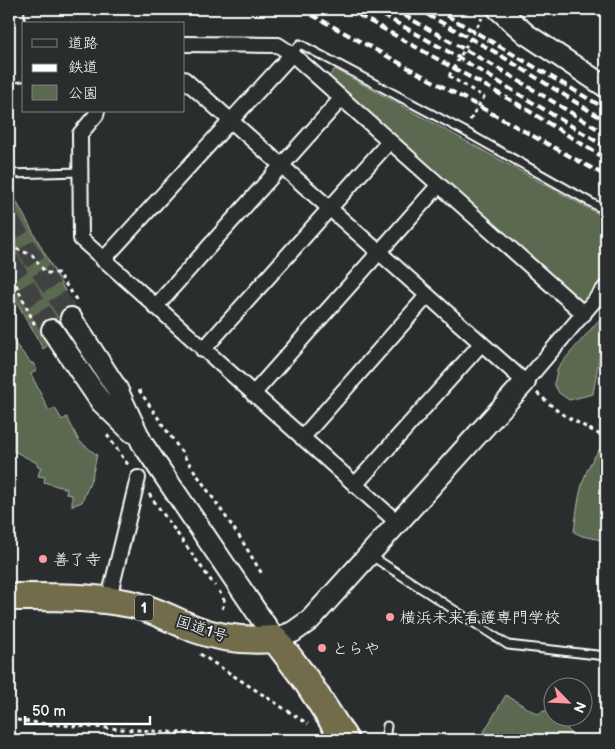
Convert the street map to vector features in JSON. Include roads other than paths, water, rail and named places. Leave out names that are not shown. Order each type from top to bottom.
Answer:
[{"type":"highway","name":"国道1号","points":[[9,597],[56,596],[108,602],[151,610],[195,629],[219,636],[275,639]]},
{"type":"highway","points":[[275,639],[306,680],[345,740]]},
{"type":"street","points":[[16,9],[18,70]]},
{"type":"street","points":[[490,13],[526,34],[606,87]]},
{"type":"street","points":[[185,44],[278,44],[292,54],[584,314]]},
{"type":"street","points":[[103,260],[292,54]]},
{"type":"street","points":[[185,80],[525,382]]},
{"type":"street","points":[[155,307],[341,98]]},
{"type":"street","points":[[97,112],[96,116],[80,134],[81,240],[398,523]]},
{"type":"street","points":[[203,350],[389,142]]},
{"type":"street","points":[[253,394],[438,186]]},
{"type":"street","points":[[71,318],[117,389],[142,443],[275,639],[293,632],[310,620],[525,382],[606,287]]},
{"type":"street","points":[[302,438],[428,296]]},
{"type":"street","points":[[52,330],[101,402],[142,443]]},
{"type":"street","points":[[355,485],[481,344]]},
{"type":"street","points":[[108,602],[138,478]]},
{"type":"lane","points":[[292,54],[300,44],[464,131],[606,211]]},
{"type":"lane","points":[[9,174],[80,172]]},
{"type":"lane","points":[[370,555],[508,645],[606,656]]},
{"type":"lane","points":[[385,740],[387,726]]},
{"type":"tunnel","points":[[9,220],[71,318]]},
{"type":"tunnel","points":[[9,260],[52,330]]},
{"type":"railway","points":[[301,9],[606,176]]},
{"type":"railway","points":[[348,9],[516,103],[606,159]]},
{"type":"railway","points":[[372,9],[456,56],[606,147]]},
{"type":"railway","points":[[393,9],[501,70],[606,134]]},
{"type":"railway","points":[[417,9],[495,52],[606,121]]},
{"type":"railway","points":[[436,9],[606,109]]},
{"type":"place","name":"善了寺","points":[[43,559]]},
{"type":"place","name":"横浜未来看護専門学校","points":[[390,617]]},
{"type":"place","name":"とらや","points":[[322,648]]}]
